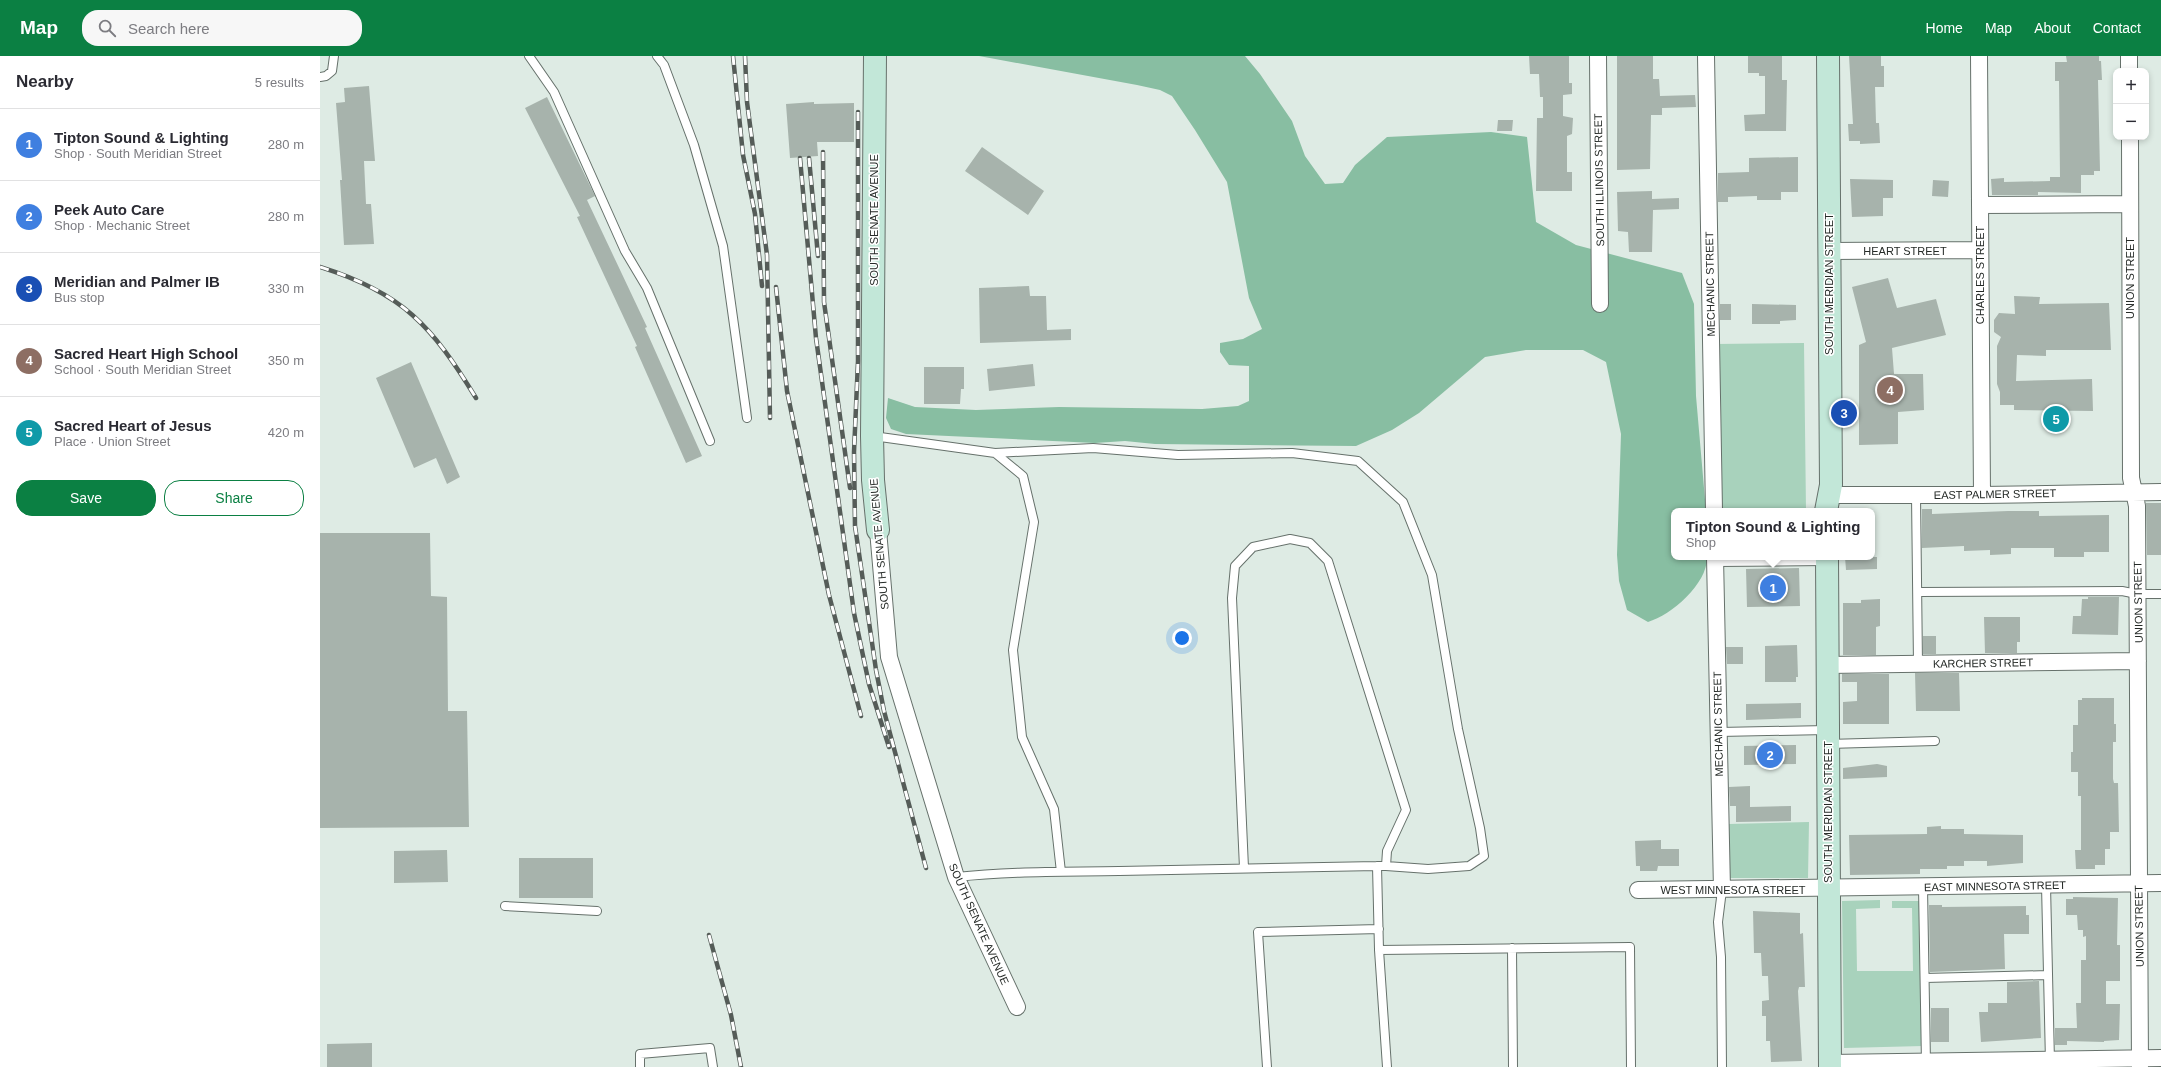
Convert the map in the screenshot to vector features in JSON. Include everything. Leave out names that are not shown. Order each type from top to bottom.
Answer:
[{"type":"main road","name":"SOUTH SENATE AVENUE","points":[[875,56],[872,436],[873,480],[878,530]]},
{"type":"main road","name":"SOUTH MERIDIAN STREET","points":[[1828,56],[1831,485],[1828,503]]},
{"type":"main road","name":"SOUTH MERIDIAN STREET","points":[[1827,560],[1830,1065]]},
{"type":"street","name":"SOUTH ILLINOIS STREET","points":[[1598,56],[1600,304]]},
{"type":"street","name":"MECHANIC STREET","points":[[1706,56],[1714,508]]},
{"type":"street","name":"CHARLES STREET","points":[[1979,56],[1982,495]]},
{"type":"street","points":[[2129,56],[2129,68]]},
{"type":"street","name":"UNION STREET","points":[[2130,140],[2131,478],[2137,506],[2140,1062]]},
{"type":"street","points":[[1980,206],[2130,204]]},
{"type":"street","name":"HEART STREET","points":[[1829,251],[1980,250]]},
{"type":"street","name":"EAST PALMER STREET","points":[[1828,503],[1916,495],[2161,492]]},
{"type":"street","name":"SOUTH SENATE AVENUE","points":[[878,530],[889,657],[956,877],[1017,1007]]},
{"type":"street","name":"MECHANIC STREET","points":[[1715,560],[1722,890]]},
{"type":"street","name":"KARCHER STREET","points":[[1827,665],[2138,661]]},
{"type":"street","name":"EAST MINNESOTA STREET","points":[[1828,889],[2161,883]]},
{"type":"street","name":"WEST MINNESOTA STREET","points":[[1638,890],[1828,889]]},
{"type":"street","points":[[1830,1065],[2140,1062],[2161,1058]]},
{"type":"lane","points":[[320,77],[326,76],[332,71],[334,56]]},
{"type":"lane","points":[[529,56],[554,92],[625,251],[647,288],[710,441]]},
{"type":"lane","points":[[657,56],[664,65],[694,145],[723,246],[747,418]]},
{"type":"lane","points":[[872,436],[995,453],[1093,448],[1178,455],[1292,454],[1358,461],[1403,502],[1432,575],[1458,730],[1480,828],[1484,856],[1469,866],[1428,869],[1381,866],[998,872],[956,877]]},
{"type":"lane","points":[[995,453],[1023,476],[1034,522],[1013,650],[1022,737],[1054,809],[1060,872]]},
{"type":"lane","points":[[1916,495],[1918,592],[1916,609],[1918,664]]},
{"type":"lane","points":[[1244,868],[1232,598],[1235,566],[1253,547],[1290,539],[1310,543],[1328,561],[1406,810],[1381,866],[1379,950],[1387,1067]]},
{"type":"lane","points":[[1918,592],[2122,590],[2137,594],[2161,594]]},
{"type":"lane","points":[[1718,732],[1935,741]]},
{"type":"lane","points":[[2046,885],[2050,1063]]},
{"type":"lane","points":[[1923,887],[1926,1064]]},
{"type":"lane","points":[[1722,890],[1718,922],[1721,957],[1722,1067]]},
{"type":"lane","points":[[505,906],[596,911]]},
{"type":"lane","points":[[1267,1067],[1258,932],[1379,929]]},
{"type":"lane","points":[[1379,950],[1630,946],[1631,1067]]},
{"type":"lane","points":[[1512,948],[1513,1067]]},
{"type":"lane","points":[[1925,978],[2048,975]]},
{"type":"lane","points":[[640,1067],[640,1054],[710,1048],[713,1067]]},
{"type":"green space","points":[[979,56],[1245,56],[1260,74],[1292,121],[1305,156],[1325,184],[1343,183],[1355,165],[1387,137],[1491,132],[1527,137],[1536,222],[1576,245],[1682,273],[1694,304],[1696,396],[1706,508],[1671,508],[1671,560],[1707,560],[1702,577],[1687,597],[1667,613],[1648,622],[1627,610],[1619,581],[1617,555],[1621,434],[1606,362],[1583,350],[1526,350],[1485,357],[1419,413],[1392,430],[1356,446],[1155,444],[1125,441],[1095,443],[906,434],[891,429],[886,418],[888,398],[915,407],[976,410],[1059,407],[1202,409],[1238,406],[1249,401],[1249,366],[1229,365],[1220,352],[1220,343],[1243,339],[1262,329],[1249,298],[1227,182],[1172,96],[1160,90]]},
{"type":"green space","points":[[1804,343],[1806,508],[1718,508],[1716,344]]},
{"type":"green space","points":[[1809,822],[1808,878],[1724,878],[1729,824]]},
{"type":"green space","points":[[1880,900],[1880,908],[1856,909],[1857,971],[1913,971],[1912,908],[1892,908],[1892,901],[1920,901],[1923,1046],[1844,1048],[1842,901]]},
{"type":"building","points":[[1529,56],[1569,56],[1569,83],[1572,83],[1572,94],[1563,95],[1563,116],[1573,118],[1572,134],[1567,136],[1567,172],[1572,172],[1572,191],[1536,191],[1537,118],[1543,118],[1543,97],[1540,97],[1539,74],[1530,74]]},
{"type":"building","points":[[1617,56],[1653,56],[1653,79],[1659,79],[1660,96],[1695,95],[1696,107],[1662,108],[1662,115],[1651,115],[1650,169],[1617,170]]},
{"type":"building","points":[[1748,56],[1782,56],[1782,80],[1787,80],[1786,131],[1745,131],[1744,115],[1765,114],[1765,76],[1759,76],[1759,73],[1748,73]]},
{"type":"building","points":[[1849,56],[1881,56],[1881,66],[1884,66],[1884,87],[1875,87],[1876,123],[1879,123],[1880,143],[1860,144],[1860,141],[1849,141],[1848,124],[1853,124]]},
{"type":"building","points":[[2066,56],[2099,56],[2099,61],[2101,61],[2102,80],[2098,80],[2100,171],[2094,171],[2094,175],[2081,175],[2081,193],[2038,192],[2038,195],[1992,195],[1991,179],[2004,178],[2004,182],[2050,181],[2050,177],[2060,177],[2059,81],[2055,81],[2055,62],[2067,62]]},
{"type":"building","points":[[369,86],[375,161],[364,161],[366,204],[371,204],[374,244],[344,245],[340,180],[342,180],[336,103],[345,102],[344,88]]},
{"type":"building","points":[[547,97],[595,196],[587,200],[647,327],[645,328],[702,456],[686,463],[635,347],[637,346],[577,217],[580,216],[525,108]]},
{"type":"building","points":[[814,102],[814,104],[854,103],[854,142],[817,142],[818,156],[790,158],[786,104]]},
{"type":"building","points":[[1498,120],[1513,120],[1512,131],[1497,131]]},
{"type":"building","points":[[982,147],[1044,191],[1028,215],[965,171]]},
{"type":"building","points":[[1798,157],[1798,192],[1781,192],[1781,200],[1757,200],[1757,196],[1728,197],[1728,202],[1718,202],[1718,173],[1749,172],[1749,158]]},
{"type":"building","points":[[1850,179],[1893,180],[1893,198],[1883,198],[1883,216],[1852,217]]},
{"type":"building","points":[[1933,180],[1949,181],[1948,197],[1932,196]]},
{"type":"building","points":[[1652,191],[1652,199],[1679,198],[1679,209],[1653,210],[1652,252],[1629,252],[1628,232],[1618,231],[1617,192]]},
{"type":"building","points":[[1888,278],[1897,308],[1936,299],[1946,335],[1892,348],[1894,374],[1923,374],[1924,410],[1898,412],[1898,444],[1859,445],[1859,345],[1866,342],[1852,287]]},
{"type":"building","points":[[1029,286],[1030,296],[1046,296],[1047,330],[1071,329],[1071,340],[980,343],[979,288]]},
{"type":"building","points":[[2014,296],[2040,297],[2039,304],[2109,303],[2111,350],[2046,350],[2046,356],[2017,355],[2016,381],[2092,379],[2093,411],[2014,410],[2014,405],[2000,405],[2000,392],[1997,384],[1997,346],[2001,337],[1994,332],[1994,320],[1999,313],[2015,314]]},
{"type":"building","points":[[1720,304],[1731,304],[1731,320],[1720,320]]},
{"type":"building","points":[[1752,304],[1796,305],[1796,320],[1780,321],[1780,324],[1752,324]]},
{"type":"building","points":[[411,362],[460,477],[447,484],[436,458],[414,468],[376,378]]},
{"type":"building","points":[[1033,364],[1035,386],[989,391],[987,369]]},
{"type":"building","points":[[924,367],[964,367],[964,389],[961,389],[960,404],[924,404]]},
{"type":"building","points":[[2146,503],[2161,503],[2161,555],[2147,555]]},
{"type":"building","points":[[1922,509],[1932,509],[1932,514],[2039,511],[2039,516],[2109,515],[2109,552],[2084,552],[2084,557],[2054,557],[2054,548],[2011,548],[2011,554],[1990,555],[1990,550],[1964,551],[1964,546],[1922,548]]},
{"type":"building","points":[[320,533],[430,533],[431,596],[447,597],[448,711],[467,711],[469,827],[320,828]]},
{"type":"building","points":[[1875,557],[1877,557],[1877,569],[1846,570],[1845,560],[1875,560]]},
{"type":"building","points":[[1799,568],[1800,606],[1747,607],[1746,569]]},
{"type":"building","points":[[2088,597],[2119,597],[2118,635],[2072,634],[2073,616],[2081,616],[2082,599],[2088,599]]},
{"type":"building","points":[[1880,599],[1880,626],[1876,627],[1876,655],[1843,655],[1843,603],[1861,603],[1861,600]]},
{"type":"building","points":[[1984,617],[2020,617],[2020,642],[2017,642],[2017,653],[1985,653]]},
{"type":"building","points":[[1923,636],[1936,636],[1936,654],[1923,654]]},
{"type":"building","points":[[1797,645],[1798,677],[1796,677],[1796,682],[1765,682],[1765,646]]},
{"type":"building","points":[[1726,647],[1743,647],[1743,664],[1727,664]]},
{"type":"building","points":[[1915,673],[1959,673],[1960,711],[1916,711]]},
{"type":"building","points":[[1842,674],[1889,674],[1889,724],[1843,724],[1843,702],[1857,701],[1857,682],[1842,682]]},
{"type":"building","points":[[2082,698],[2114,698],[2114,724],[2116,724],[2116,742],[2113,742],[2113,779],[2114,783],[2118,783],[2119,832],[2110,832],[2110,849],[2105,849],[2105,865],[2095,865],[2095,869],[2076,869],[2075,850],[2081,850],[2081,796],[2078,796],[2078,772],[2071,772],[2071,752],[2073,752],[2073,725],[2078,725],[2078,700],[2082,700]]},
{"type":"building","points":[[1801,703],[1801,718],[1746,720],[1746,704]]},
{"type":"building","points":[[1796,745],[1796,764],[1744,765],[1744,746]]},
{"type":"building","points":[[1877,764],[1887,766],[1887,777],[1843,779],[1843,768]]},
{"type":"building","points":[[1750,786],[1750,807],[1791,806],[1791,821],[1736,822],[1736,806],[1730,806],[1729,787]]},
{"type":"building","points":[[1941,826],[1941,829],[1964,829],[1964,834],[2023,835],[2023,863],[1987,866],[1987,861],[1964,861],[1964,866],[1947,866],[1947,869],[1920,869],[1920,874],[1850,875],[1849,835],[1927,834],[1927,827]]},
{"type":"building","points":[[1661,840],[1661,849],[1679,849],[1679,866],[1658,866],[1657,871],[1640,871],[1640,866],[1636,866],[1635,841]]},
{"type":"building","points":[[447,850],[448,882],[394,883],[394,851]]},
{"type":"building","points":[[519,858],[593,858],[593,898],[519,898]]},
{"type":"building","points":[[2073,897],[2118,898],[2117,945],[2120,945],[2120,981],[2106,981],[2106,1004],[2120,1004],[2119,1040],[2104,1042],[2067,1041],[2067,1045],[2055,1045],[2055,1028],[2077,1028],[2076,1003],[2081,1003],[2081,960],[2086,960],[2086,936],[2083,937],[2083,930],[2078,930],[2077,915],[2066,915],[2066,899],[2073,899]]},
{"type":"building","points":[[1929,905],[1942,905],[1942,907],[2026,906],[2026,915],[2029,915],[2029,934],[2004,934],[2005,969],[1930,972]]},
{"type":"building","points":[[1753,911],[1800,913],[1800,934],[1803,933],[1805,987],[1799,987],[1798,991],[1802,1061],[1771,1062],[1770,1041],[1766,1041],[1766,1016],[1762,1016],[1762,1001],[1769,1000],[1768,976],[1762,976],[1761,953],[1754,953]]},
{"type":"building","points":[[2039,981],[2041,1038],[1981,1042],[1979,1012],[1988,1012],[1988,1003],[2007,1003],[2007,982]]},
{"type":"building","points":[[1931,1008],[1949,1008],[1949,1042],[1931,1042]]},
{"type":"building","points":[[372,1043],[372,1067],[327,1067],[327,1044]]},
{"type":"railway","points":[[733,56],[743,155],[755,214],[762,286]]},
{"type":"railway","points":[[745,56],[747,102],[767,255],[770,418]]},
{"type":"railway","points":[[858,112],[858,361],[854,452],[855,526],[876,670],[884,711],[926,868]]},
{"type":"railway","points":[[823,152],[824,302],[850,488]]},
{"type":"railway","points":[[800,158],[816,338],[854,613],[869,684],[889,747]]},
{"type":"railway","points":[[809,158],[818,256]]},
{"type":"railway","points":[[320,267],[349,277],[373,288],[413,315],[445,351],[476,398]]},
{"type":"railway","points":[[776,287],[787,391],[829,595],[861,716]]},
{"type":"railway","points":[[709,935],[731,1015],[741,1067]]},
{"type":"place","name":"Sacred Heart High School","points":[[1890,390]]},
{"type":"place","name":"Meridian and Palmer IB","points":[[1844,413]]},
{"type":"place","name":"Sacred Heart of Jesus","points":[[2056,419]]},
{"type":"place","name":"Tipton Sound & Lighting","points":[[1773,588]]},
{"type":"place","name":"Peek Auto Care","points":[[1770,755]]}]
